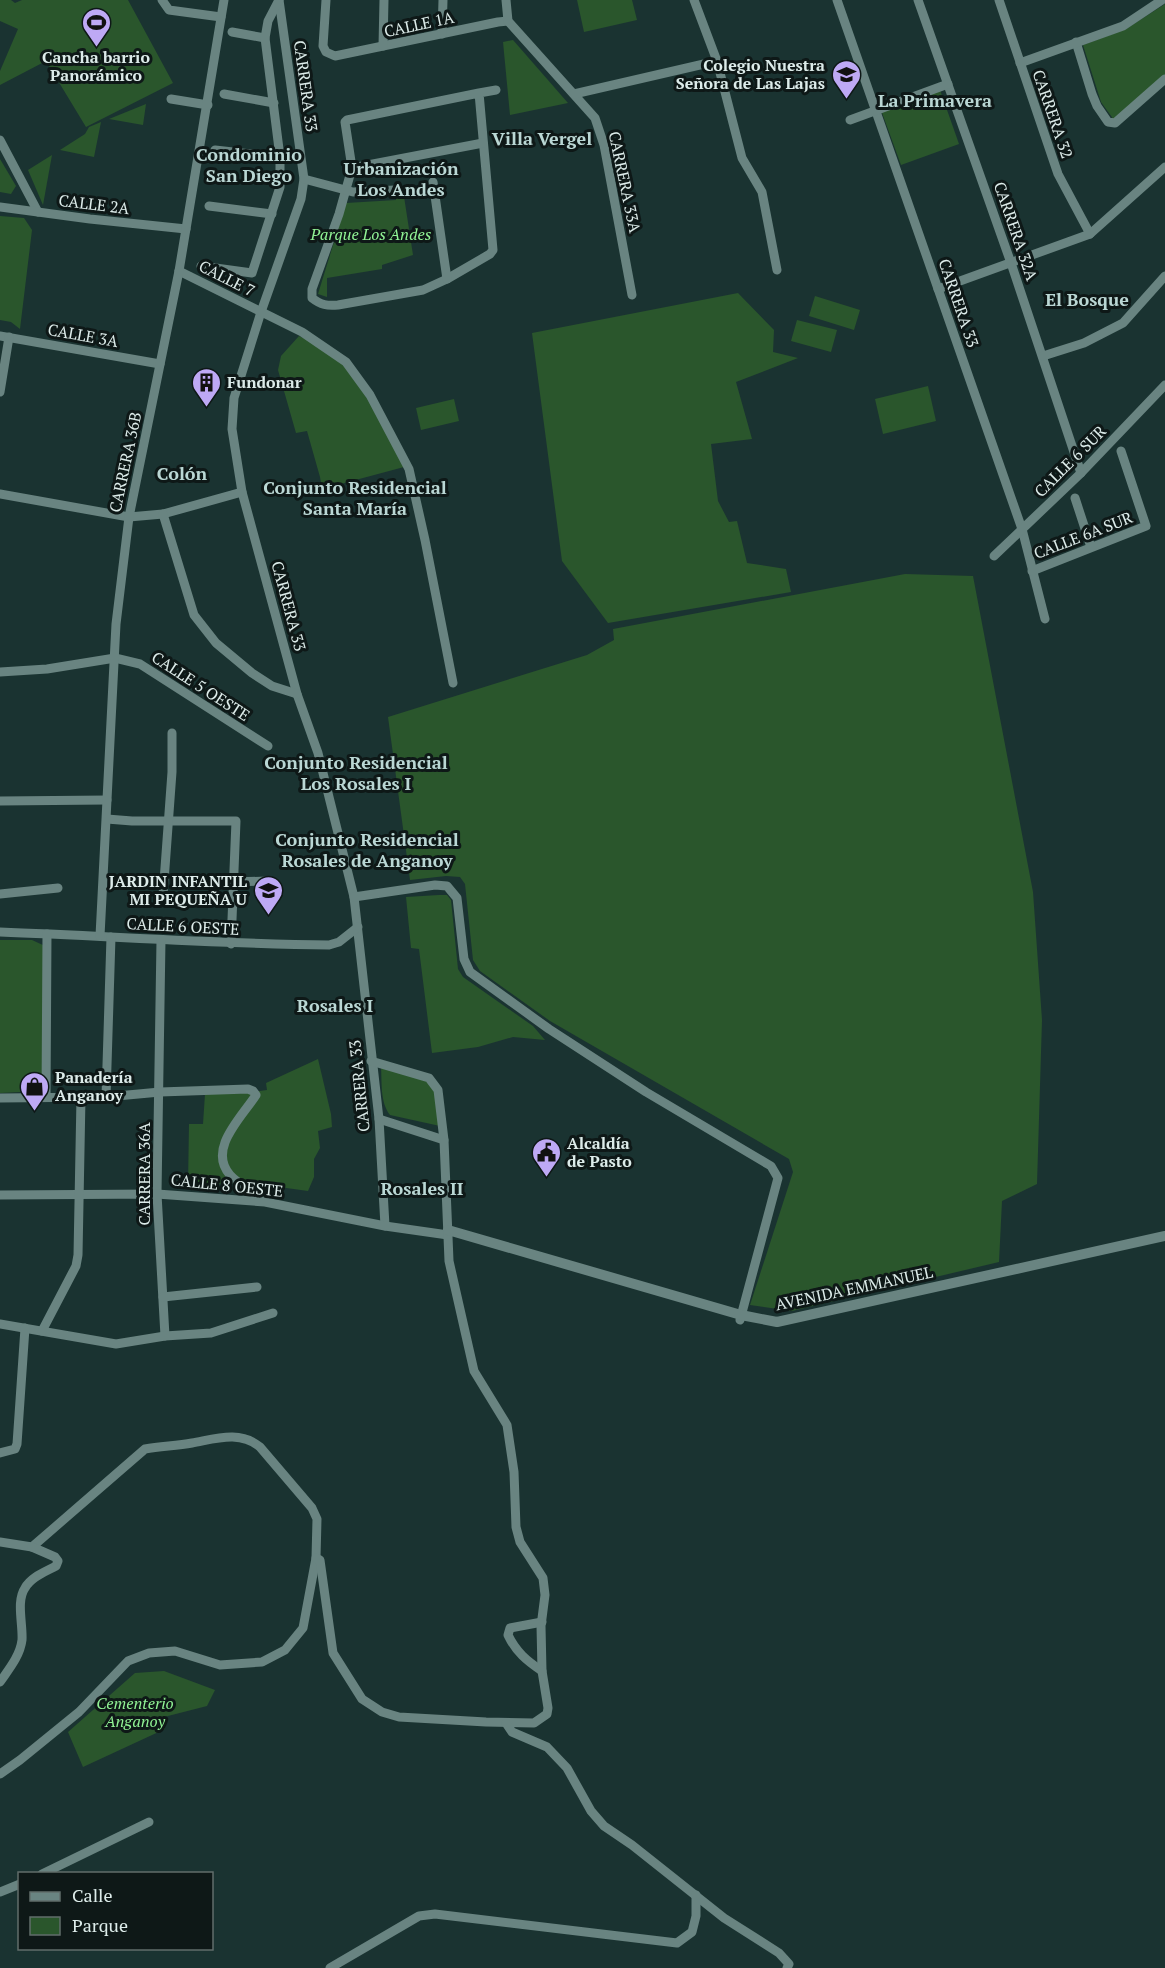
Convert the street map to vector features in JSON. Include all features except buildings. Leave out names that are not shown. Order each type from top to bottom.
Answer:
[{"type":"street","points":[[162,0],[169,10],[221,17]]},
{"type":"street","name":"CARRERA 36B","points":[[100,936],[116,624],[129,517],[179,271],[224,0]]},
{"type":"street","points":[[201,266],[252,273],[280,187],[280,157],[265,38],[268,21],[279,0]]},
{"type":"street","name":"CARRERA 33","points":[[279,0],[304,179],[301,199],[261,312],[234,398],[232,429],[242,492],[297,694],[318,753],[354,897],[379,1119],[385,1226]]},
{"type":"street","name":"CALLE 1A","points":[[326,0],[322,46],[326,52],[335,56],[498,21],[508,21]]},
{"type":"street","points":[[383,46],[384,0]]},
{"type":"street","points":[[442,34],[443,0]]},
{"type":"street","points":[[506,0],[508,21]]},
{"type":"street","points":[[694,0],[717,61],[742,158],[762,192],[777,270]]},
{"type":"street","name":"CARRERA 33","points":[[837,0],[1022,529],[1045,619]]},
{"type":"street","name":"CARRERA 32A","points":[[918,0],[1082,473]]},
{"type":"street","name":"CARRERA 32","points":[[999,0],[1058,174],[1090,234]]},
{"type":"street","points":[[1020,63],[1123,26],[1162,0]]},
{"type":"street","name":"CARRERA 33A","points":[[508,21],[595,118],[604,145],[632,296]]},
{"type":"street","points":[[232,32],[265,38]]},
{"type":"street","points":[[1077,42],[1096,106],[1108,122],[1115,123],[1165,79]]},
{"type":"street","points":[[574,94],[717,61]]},
{"type":"street","points":[[850,120],[948,84]]},
{"type":"street","points":[[479,93],[493,250],[490,254],[423,290],[338,305],[319,304],[312,298],[312,289],[352,168],[344,125],[347,120],[479,93],[496,90]]},
{"type":"street","points":[[224,94],[274,103]]},
{"type":"street","points":[[171,99],[208,105]]},
{"type":"street","points":[[0,140],[38,212]]},
{"type":"street","points":[[352,168],[483,143]]},
{"type":"street","points":[[215,150],[280,157]]},
{"type":"street","points":[[938,289],[1090,234],[1165,167]]},
{"type":"street","points":[[304,179],[346,191],[362,193],[395,190]]},
{"type":"street","points":[[433,182],[447,279]]},
{"type":"street","points":[[208,206],[272,214]]},
{"type":"street","name":"CALLE 2A","points":[[0,207],[186,229]]},
{"type":"street","name":"CALLE 7","points":[[179,271],[302,332],[346,362],[370,395],[409,469],[453,683]]},
{"type":"street","points":[[1043,356],[1084,343],[1123,322],[1165,276]]},
{"type":"street","points":[[0,392],[4,337]]},
{"type":"street","name":"CALLE 3A","points":[[4,337],[160,364]]},
{"type":"street","name":"CALLE 6 SUR","points":[[994,556],[1082,473],[1165,385]]},
{"type":"street","name":"CALLE 6A SUR","points":[[1032,571],[1146,526],[1121,451]]},
{"type":"street","points":[[0,494],[129,517],[163,514],[242,492]]},
{"type":"street","points":[[1075,498],[1091,547]]},
{"type":"street","points":[[163,514],[194,615],[216,643],[252,673],[272,686],[297,694]]},
{"type":"street","points":[[0,672],[47,669],[115,658]]},
{"type":"street","name":"CALLE 5 OESTE","points":[[115,658],[151,669],[268,746]]},
{"type":"street","points":[[163,894],[172,772],[172,733]]},
{"type":"street","points":[[0,801],[107,800]]},
{"type":"street","points":[[106,819],[236,821],[231,944]]},
{"type":"street","points":[[233,882],[268,881]]},
{"type":"street","points":[[354,897],[435,885],[447,886],[457,898],[464,959],[470,972],[558,1036],[646,1092],[771,1166],[778,1178],[740,1318]]},
{"type":"street","points":[[0,894],[58,888]]},
{"type":"street","name":"CALLE 6 OESTE","points":[[0,932],[231,944],[329,945],[339,942],[358,927]]},
{"type":"street","points":[[46,1097],[47,934]]},
{"type":"street","points":[[106,1097],[111,937]]},
{"type":"street","name":"CARRERA 36A","points":[[162,940],[157,1194],[165,1336]]},
{"type":"street","points":[[316,1558],[320,1560],[333,1653],[362,1699],[382,1712],[399,1717],[534,1723],[547,1714],[542,1671],[542,1622],[545,1595],[543,1578],[520,1542],[516,1527],[514,1472],[507,1425],[474,1371],[451,1272],[444,1140],[438,1090],[429,1078],[371,1061]]},
{"type":"street","points":[[0,1098],[106,1097],[160,1092],[248,1089],[256,1095],[230,1131],[224,1142],[222,1153],[224,1164],[230,1175],[265,1202]]},
{"type":"street","points":[[42,1330],[76,1266],[78,1255],[81,1097]]},
{"type":"street","points":[[379,1119],[444,1140]]},
{"type":"street","name":"CALLE 8 OESTE","points":[[0,1195],[157,1194],[265,1202],[385,1226],[448,1232]]},
{"type":"street","name":"AVENIDA EMMANUEL","points":[[448,1232],[740,1318],[778,1327],[1165,1243]]},
{"type":"street","name":"AVENIDA EMMANUEL","points":[[740,1318],[777,1322],[1165,1236]]},
{"type":"street","points":[[163,1297],[257,1287]]},
{"type":"street","points":[[0,1324],[116,1344],[165,1336],[211,1333],[273,1313]]},
{"type":"street","points":[[0,1454],[15,1449],[17,1444],[25,1328]]},
{"type":"street","points":[[0,1774],[79,1712],[128,1661],[149,1653],[175,1652],[220,1665],[262,1662],[285,1650],[303,1628],[316,1558],[317,1519],[312,1508],[256,1443],[226,1436],[145,1449],[32,1547]]},
{"type":"street","points":[[0,1542],[32,1547],[58,1561],[56,1566],[30,1581],[23,1590],[22,1640],[14,1663],[0,1682]]},
{"type":"street","points":[[542,1622],[510,1628],[508,1635],[514,1648],[542,1671]]},
{"type":"street","points":[[506,1723],[512,1732],[548,1747],[567,1768],[591,1811],[604,1826],[632,1845],[724,1918],[779,1953],[789,1964],[787,1968]]},
{"type":"street","points":[[46,1872],[149,1822]]},
{"type":"street","points":[[0,1892],[18,1885]]},
{"type":"street","points":[[330,1968],[419,1916],[435,1914],[677,1944],[692,1932],[696,1916],[696,1895]]},
{"type":"green space","name":"Cancha barrio Panorámico","points":[[0,0],[11,0],[15,3],[22,0],[128,0],[173,83],[86,127],[46,61],[0,85],[0,71],[18,29],[0,21]]},
{"type":"green space","points":[[577,0],[632,0],[637,20],[584,32]]},
{"type":"green space","points":[[1165,4],[1165,76],[1114,120],[1101,102],[1083,45],[1126,29]]},
{"type":"green space","points":[[513,40],[568,103],[510,115],[503,42]]},
{"type":"green space","points":[[940,90],[959,144],[901,165],[881,110]]},
{"type":"green space","points":[[146,104],[143,125],[109,119]]},
{"type":"green space","points":[[101,122],[94,157],[60,150],[85,134],[89,127]]},
{"type":"green space","points":[[52,155],[43,205],[28,170]]},
{"type":"green space","points":[[0,159],[16,186],[11,194],[0,192]]},
{"type":"green space","name":"Parque Los Andes","points":[[403,190],[413,255],[382,265],[382,269],[327,278],[327,297],[318,294],[346,203],[396,200],[395,192]]},
{"type":"green space","points":[[0,216],[24,218],[32,230],[20,329],[11,322],[0,320]]},
{"type":"green space","points":[[738,293],[774,330],[773,352],[798,358],[736,382],[752,439],[711,444],[718,501],[729,522],[737,521],[747,563],[786,569],[791,592],[608,623],[562,561],[532,333]]},
{"type":"green space","points":[[815,296],[860,310],[854,330],[809,316]]},
{"type":"green space","points":[[797,320],[837,330],[831,352],[791,341]]},
{"type":"green space","points":[[299,336],[314,343],[343,363],[366,395],[404,467],[322,489],[307,431],[296,433],[278,370],[281,356]]},
{"type":"green space","points":[[928,386],[936,421],[883,434],[875,399]]},
{"type":"green space","points":[[454,399],[459,421],[421,430],[416,408]]},
{"type":"green space","points":[[905,574],[973,576],[1033,892],[1042,1020],[1037,1184],[1002,1201],[999,1262],[792,1311],[750,1305],[793,1172],[789,1159],[550,1021],[480,971],[473,960],[465,884],[460,877],[446,876],[410,880],[388,717],[587,655],[614,640],[613,629]]},
{"type":"green space","points":[[447,895],[451,900],[458,969],[463,977],[533,1026],[545,1040],[513,1037],[478,1047],[432,1053],[419,949],[411,948],[406,897]]},
{"type":"green space","points":[[0,940],[32,940],[45,946],[42,1091],[0,1093]]},
{"type":"green space","points":[[318,1059],[332,1127],[318,1131],[320,1148],[314,1159],[314,1177],[308,1191],[250,1183],[188,1185],[189,1124],[203,1124],[205,1094],[267,1090],[266,1083]]},
{"type":"green space","points":[[381,1067],[428,1079],[436,1092],[440,1126],[390,1115],[383,1098]]},
{"type":"green space","name":"Cementerio Anganoy","points":[[164,1671],[215,1690],[207,1706],[164,1717],[165,1729],[83,1767],[68,1732],[135,1673]]},
{"type":"place","name":"Cancha barrio Panorámico","points":[[96,48]]},
{"type":"place","name":"Colegio Nuestra Señora de Las Lajas","points":[[846,100]]},
{"type":"place","name":"Fundonar","points":[[206,408]]},
{"type":"place","name":"JARDIN INFANTIL MI PEQUEÑA U","points":[[268,916]]},
{"type":"place","name":"Panadería Anganoy","points":[[34,1112]]},
{"type":"place","name":"Alcaldía de Pasto","points":[[546,1178]]},
{"type":"district","name":"La Primavera","points":[[935,101]]},
{"type":"district","name":"Villa Vergel","points":[[542,139]]},
{"type":"district","name":"Condominio San Diego","points":[[249,165]]},
{"type":"district","name":"Urbanización Los Andes","points":[[401,180]]},
{"type":"district","name":"El Bosque","points":[[1087,300]]},
{"type":"district","name":"Colón","points":[[182,474]]},
{"type":"district","name":"Conjunto Residencial Santa María","points":[[355,498]]},
{"type":"district","name":"Conjunto Residencial Los Rosales I","points":[[356,774]]},
{"type":"district","name":"Conjunto Residencial Rosales de Anganoy","points":[[367,850]]},
{"type":"district","name":"Rosales I","points":[[335,1006]]},
{"type":"district","name":"Rosales II","points":[[422,1189]]}]
